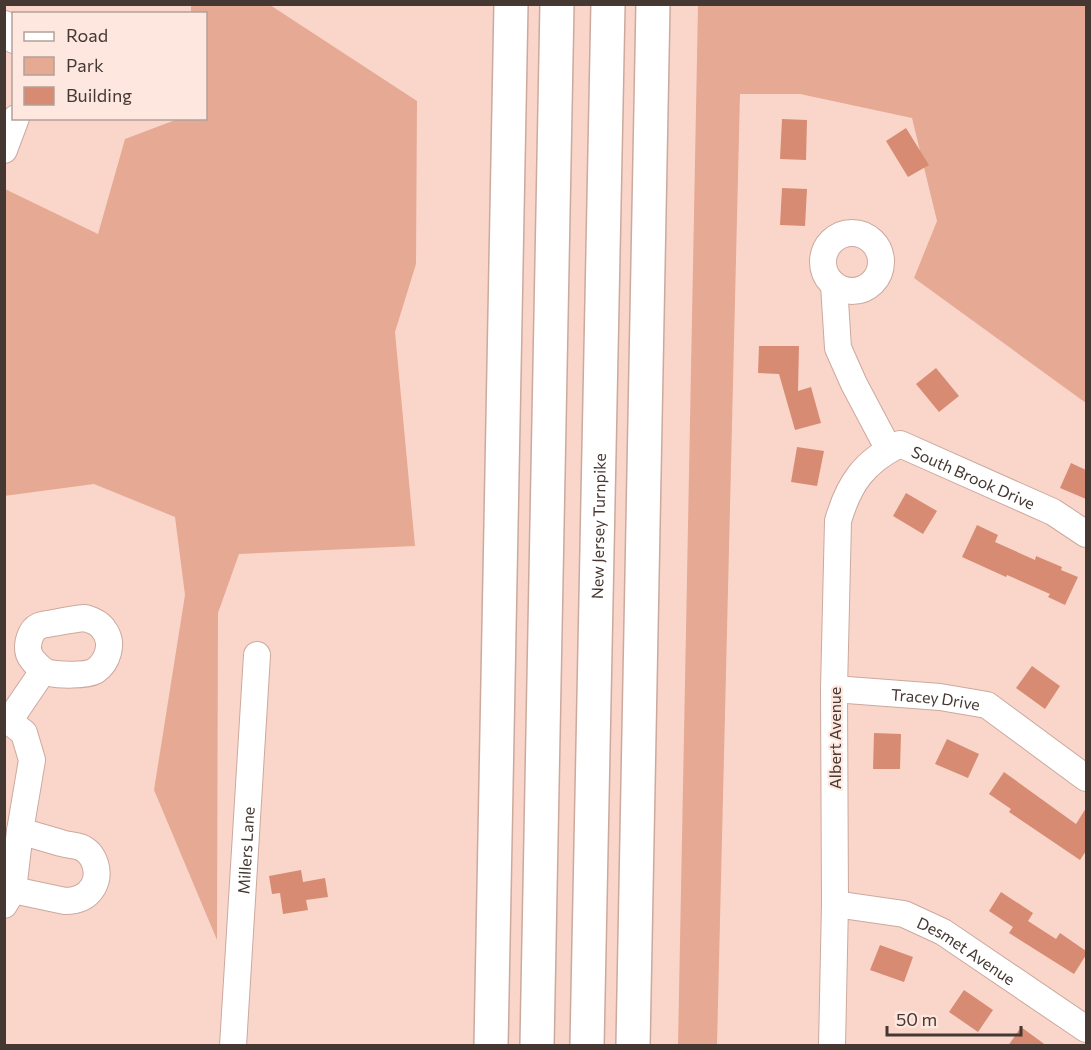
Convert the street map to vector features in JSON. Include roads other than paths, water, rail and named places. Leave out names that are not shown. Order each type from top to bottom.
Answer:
[{"type":"highway","points":[[491,1046],[511,4]]},
{"type":"highway","points":[[537,1046],[557,4]]},
{"type":"highway","name":"New Jersey Turnpike","points":[[587,1046],[608,4]]},
{"type":"highway","points":[[633,1046],[653,4]]},
{"type":"street","points":[[4,24],[12,37]]},
{"type":"street","points":[[4,150],[15,120]]},
{"type":"street","name":"South Brook Drive","points":[[834,285],[838,348],[889,450],[900,444],[1053,512],[1086,534]]},
{"type":"street","name":"Albert Avenue","points":[[832,1046],[835,904],[834,689],[838,521],[852,484],[865,468],[889,450]]},
{"type":"street","name":"Millers Lane","points":[[233,1046],[257,655]]},
{"type":"street","points":[[20,831],[85,850],[93,859],[97,870],[96,882],[90,892],[72,901],[9,897],[20,831],[32,760],[24,733],[7,719],[43,671]]},
{"type":"street","name":"Tracey Drive","points":[[834,689],[940,697],[987,705],[1086,777]]},
{"type":"street","name":"Desmet Avenue","points":[[835,904],[904,914],[944,932],[1086,1029]]}]
